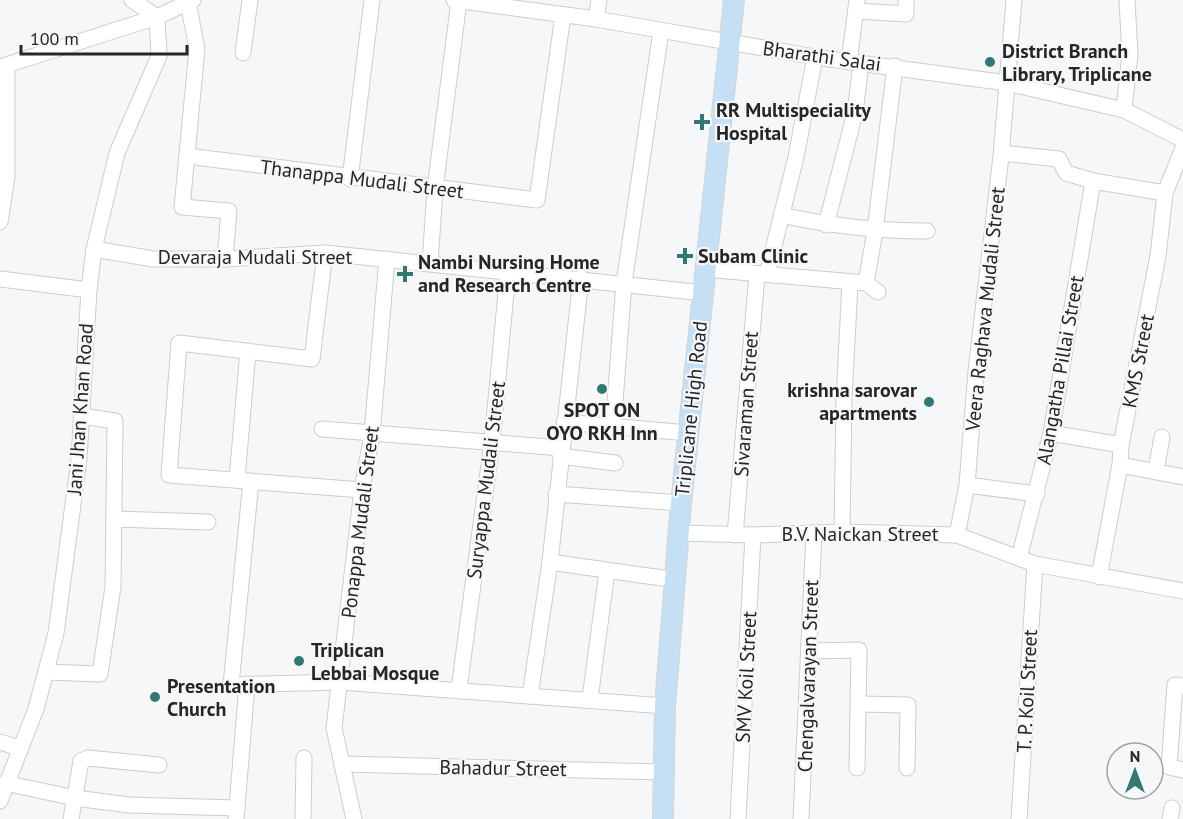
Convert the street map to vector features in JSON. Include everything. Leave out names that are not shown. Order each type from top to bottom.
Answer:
[{"type":"main road","name":"Triplicane High Road","points":[[663,819],[665,706],[681,503],[734,0]]},
{"type":"street","points":[[132,0],[157,17]]},
{"type":"street","points":[[243,53],[250,0]]},
{"type":"street","points":[[350,179],[372,0]]},
{"type":"street","points":[[430,263],[435,189],[456,0]]},
{"type":"street","name":"Bharathi Salai","points":[[456,0],[553,9],[596,20],[661,32],[815,57],[1007,82],[1124,110],[1183,140]]},
{"type":"street","points":[[596,20],[599,0]]},
{"type":"street","points":[[826,225],[855,113],[857,6],[906,14],[906,0]]},
{"type":"street","name":"Veera Raghava Mudali Street","points":[[957,535],[967,485],[976,371],[1002,153],[1014,0]]},
{"type":"street","points":[[1124,110],[1130,54],[1127,0]]},
{"type":"street","points":[[0,222],[7,177],[3,66],[157,17],[190,1],[197,49],[182,207],[229,211],[225,259]]},
{"type":"street","name":"Thanappa Mudali Street","points":[[187,156],[350,179],[537,200],[553,9]]},
{"type":"street","name":"Jani Jhan Khan Road","points":[[0,801],[36,709],[58,621],[79,459],[89,290],[94,249],[117,153],[159,56],[157,17]]},
{"type":"street","points":[[614,428],[624,283],[661,32]]},
{"type":"street","name":"Sivaraman Street","points":[[735,534],[762,274],[796,157],[815,57]]},
{"type":"street","points":[[843,532],[844,399],[858,283],[875,231],[895,66]]},
{"type":"street","name":"KMS Street","points":[[1100,577],[1120,465],[1121,445],[1158,256],[1164,193],[1183,148]]},
{"type":"street","points":[[1002,153],[1059,159],[1064,164],[1064,171],[1093,181],[1164,193]]},
{"type":"street","name":"Alangatha Pillai Street","points":[[1019,558],[1051,433],[1093,181]]},
{"type":"street","points":[[781,214],[826,225],[875,231],[927,231]]},
{"type":"street","name":"Devaraja Mudali Street","points":[[94,249],[153,259],[225,259],[325,253],[581,278],[704,293]]},
{"type":"street","points":[[325,253],[312,359],[179,343],[169,475],[362,490]]},
{"type":"street","name":"Ponappa Mudali Street","points":[[354,819],[334,728],[362,490],[372,434],[387,259]]},
{"type":"street","points":[[705,268],[858,283],[878,292]]},
{"type":"street","name":"Suryappa Mudali Street","points":[[459,689],[492,442],[508,271]]},
{"type":"street","points":[[530,696],[550,562],[581,278]]},
{"type":"street","points":[[0,279],[89,290]]},
{"type":"street","points":[[248,351],[244,480],[231,685],[340,682],[665,706]]},
{"type":"street","points":[[47,672],[100,674],[113,587],[115,421],[82,416]]},
{"type":"street","points":[[564,422],[688,433]]},
{"type":"street","points":[[322,429],[492,442],[615,463]]},
{"type":"street","points":[[1051,433],[1121,445]]},
{"type":"street","points":[[1155,471],[1162,437]]},
{"type":"street","points":[[1120,465],[1183,477]]},
{"type":"street","points":[[967,485],[1037,494]]},
{"type":"street","points":[[556,494],[681,503]]},
{"type":"street","points":[[114,519],[208,522]]},
{"type":"street","name":"B.V. Naickan Street","points":[[680,533],[843,532],[957,535],[1035,564],[1183,591]]},
{"type":"street","name":"Chengalvarayan Street","points":[[801,819],[814,533]]},
{"type":"street","name":"SMV Koil Street","points":[[738,819],[753,534]]},
{"type":"street","points":[[550,562],[676,580]]},
{"type":"street","name":"T. P. Koil Street","points":[[1019,819],[1035,564]]},
{"type":"street","points":[[590,699],[607,571]]},
{"type":"street","points":[[809,651],[860,650],[857,768]]},
{"type":"street","points":[[6,783],[128,812],[236,813],[247,684]]},
{"type":"street","points":[[1179,686],[1169,767],[1183,770]]},
{"type":"street","points":[[859,704],[908,705],[907,768]]},
{"type":"street","points":[[0,742],[19,748]]},
{"type":"street","points":[[71,819],[81,761],[88,758],[159,765]]},
{"type":"street","points":[[303,758],[303,819]]},
{"type":"street","name":"Bahadur Street","points":[[342,764],[663,772]]},
{"type":"place","name":"District Branch Library, Triplicane","points":[[990,62]]},
{"type":"place","name":"RR Multispeciality Hospital","points":[[702,122]]},
{"type":"place","name":"Subam Clinic","points":[[685,256]]},
{"type":"place","name":"Nambi Nursing Home and Research Centre","points":[[405,274]]},
{"type":"place","name":"SPOT ON OYO RKH Inn","points":[[602,389]]},
{"type":"place","name":"krishna sarovar apartments","points":[[929,402]]},
{"type":"place","name":"Triplican Lebbai Mosque","points":[[299,661]]},
{"type":"place","name":"Presentation Church","points":[[155,697]]}]
